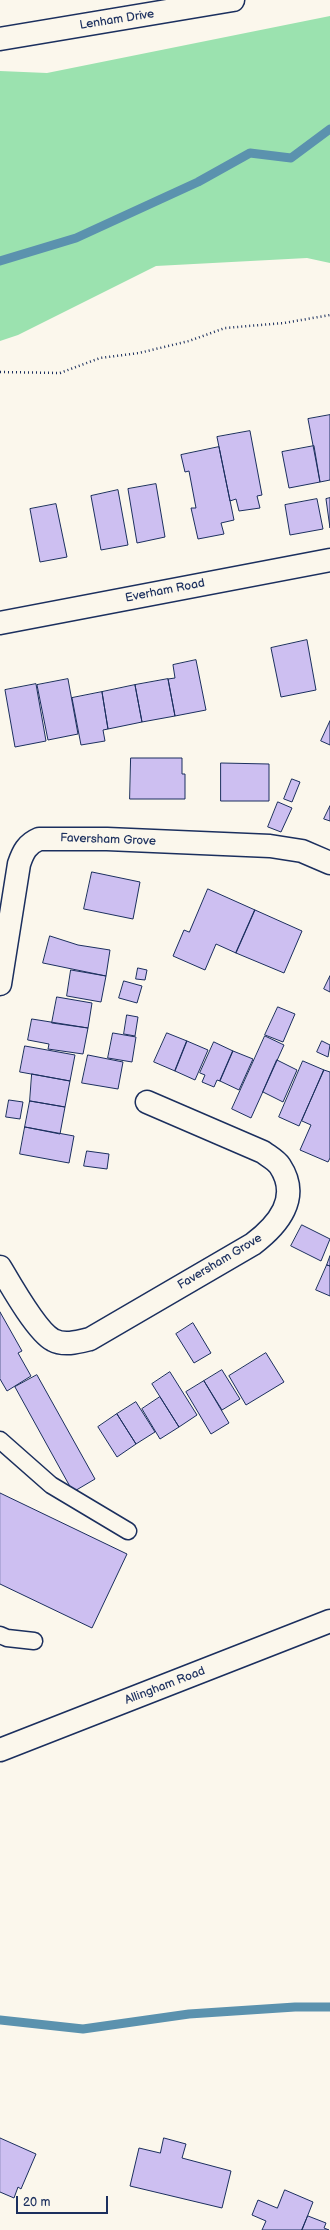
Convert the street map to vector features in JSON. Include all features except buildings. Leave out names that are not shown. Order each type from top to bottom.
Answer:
[{"type":"street","name":"Lenham Drive","points":[[0,39],[233,0]]},
{"type":"street","name":"Everham Road","points":[[0,623],[330,560]]},
{"type":"street","name":"Faversham Grove","points":[[0,984],[22,852],[31,842],[39,839],[100,839],[270,846],[302,851],[330,864]]},
{"type":"street","name":"Faversham Grove","points":[[0,1267],[41,1328],[53,1340],[72,1344],[90,1339],[253,1244],[272,1229],[286,1209],[287,1181],[279,1164],[263,1152],[147,1102]]},
{"type":"street","name":"Allingham Road","points":[[0,1750],[330,1621]]},
{"type":"lane","points":[[0,1440],[51,1485],[128,1531]]},
{"type":"lane","points":[[0,1635],[7,1638],[34,1641]]},
{"type":"path","points":[[0,372],[60,373],[100,358],[139,353],[189,340],[225,328],[284,323],[330,314]]},
{"type":"green space","points":[[330,16],[330,263],[307,258],[156,266],[18,335],[0,341],[0,71],[47,73]]},
{"type":"waterway","points":[[0,261],[76,238],[198,182],[250,153],[291,158],[330,129]]},
{"type":"waterway","points":[[0,2020],[83,2029],[189,2014],[295,2007],[330,2007]]}]
